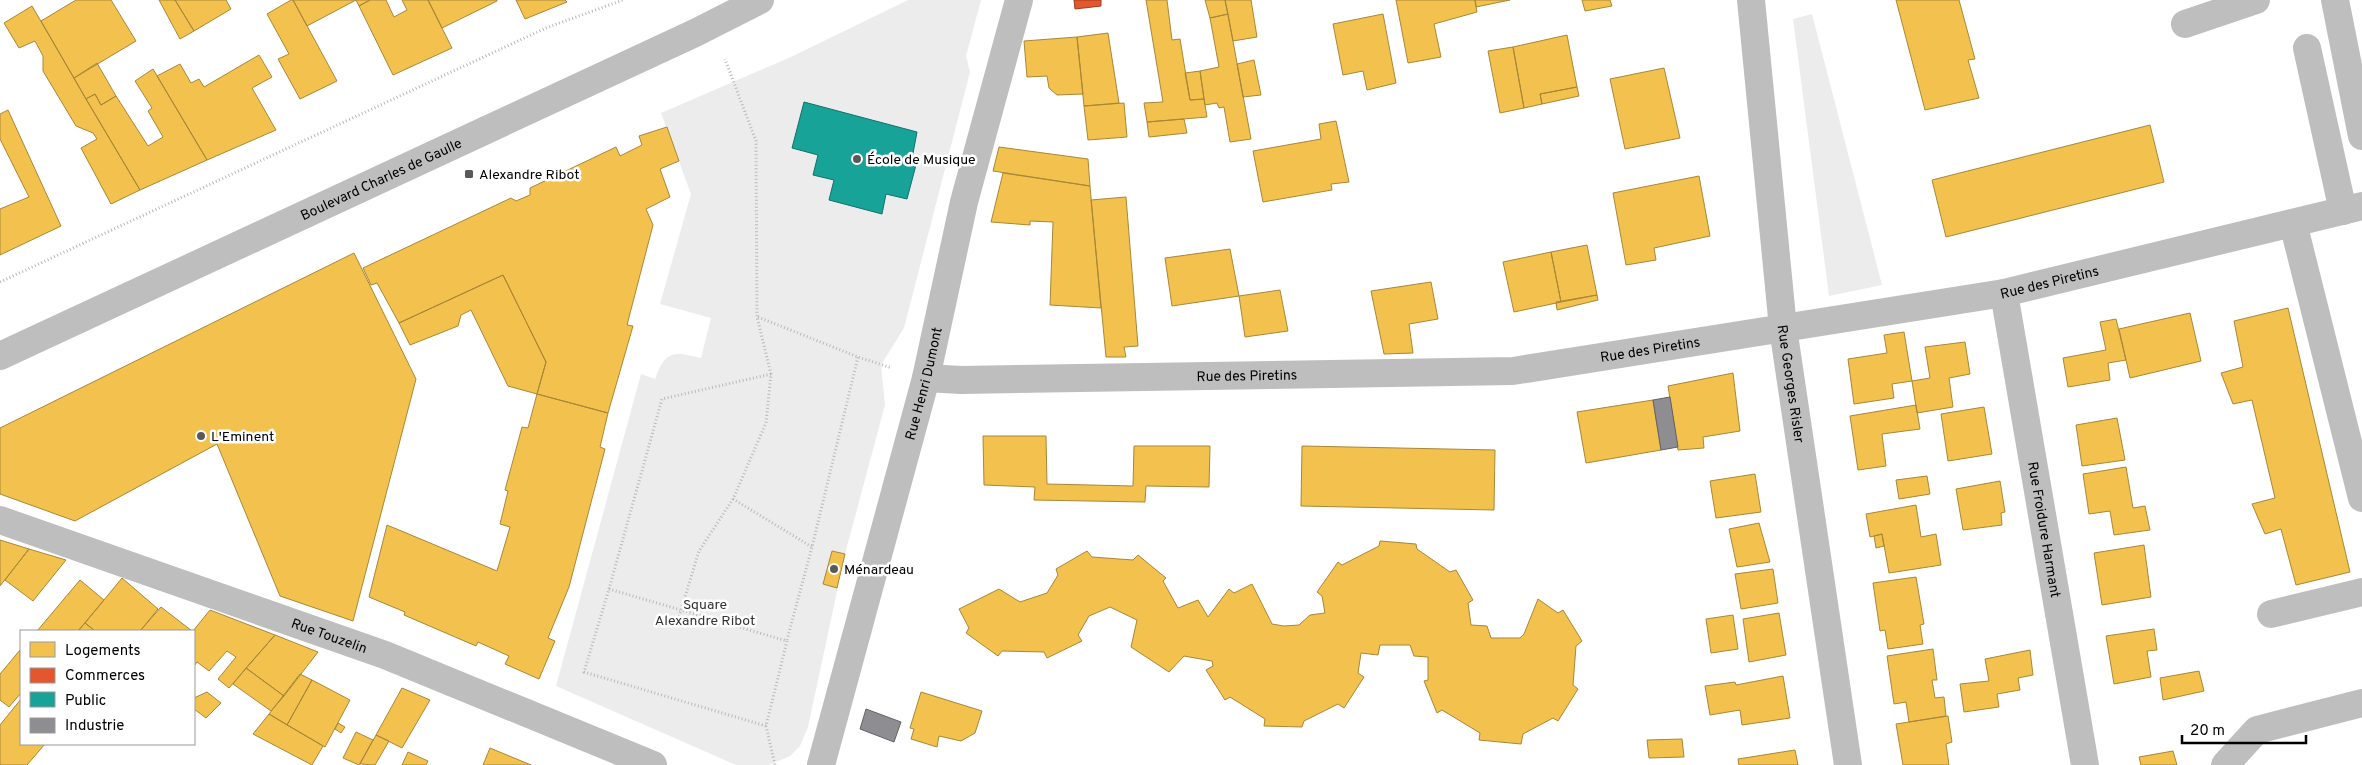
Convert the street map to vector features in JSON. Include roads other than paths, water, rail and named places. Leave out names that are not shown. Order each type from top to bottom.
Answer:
[{"type":"street","name":"Boulevard Charles de Gaulle","points":[[0,356],[760,0]]},
{"type":"street","name":"Rue Henri Dumont","points":[[822,765],[926,378],[964,202],[1019,0]]},
{"type":"street","name":"Rue Georges Risler","points":[[1751,0],[1783,328],[1848,765]]},
{"type":"street","points":[[2185,24],[2256,0]]},
{"type":"street","points":[[2335,0],[2362,136]]},
{"type":"street","points":[[2307,48],[2352,209]]},
{"type":"street","name":"Rue des Piretins","points":[[926,378],[961,380],[1513,370],[2004,293],[2352,209]]},
{"type":"street","points":[[2294,223],[2362,498]]},
{"type":"street","name":"Rue Froidure Harmant","points":[[2004,293],[2084,765]]},
{"type":"street","name":"Rue Touzelin","points":[[0,520],[385,655],[653,765]]},
{"type":"street","points":[[2271,614],[2362,592]]},
{"type":"street","points":[[2225,765],[2257,730],[2362,703]]},
{"type":"place","name":"École de Musique","points":[[857,159]]},
{"type":"place","name":"Alexandre Ribot","points":[[469,174]]},
{"type":"place","name":"L'Eminent","points":[[201,436]]},
{"type":"place","name":"Ménardeau","points":[[834,569]]},
{"type":"park label","name":"Square Alexandre Ribot","points":[[705,612]]}]
